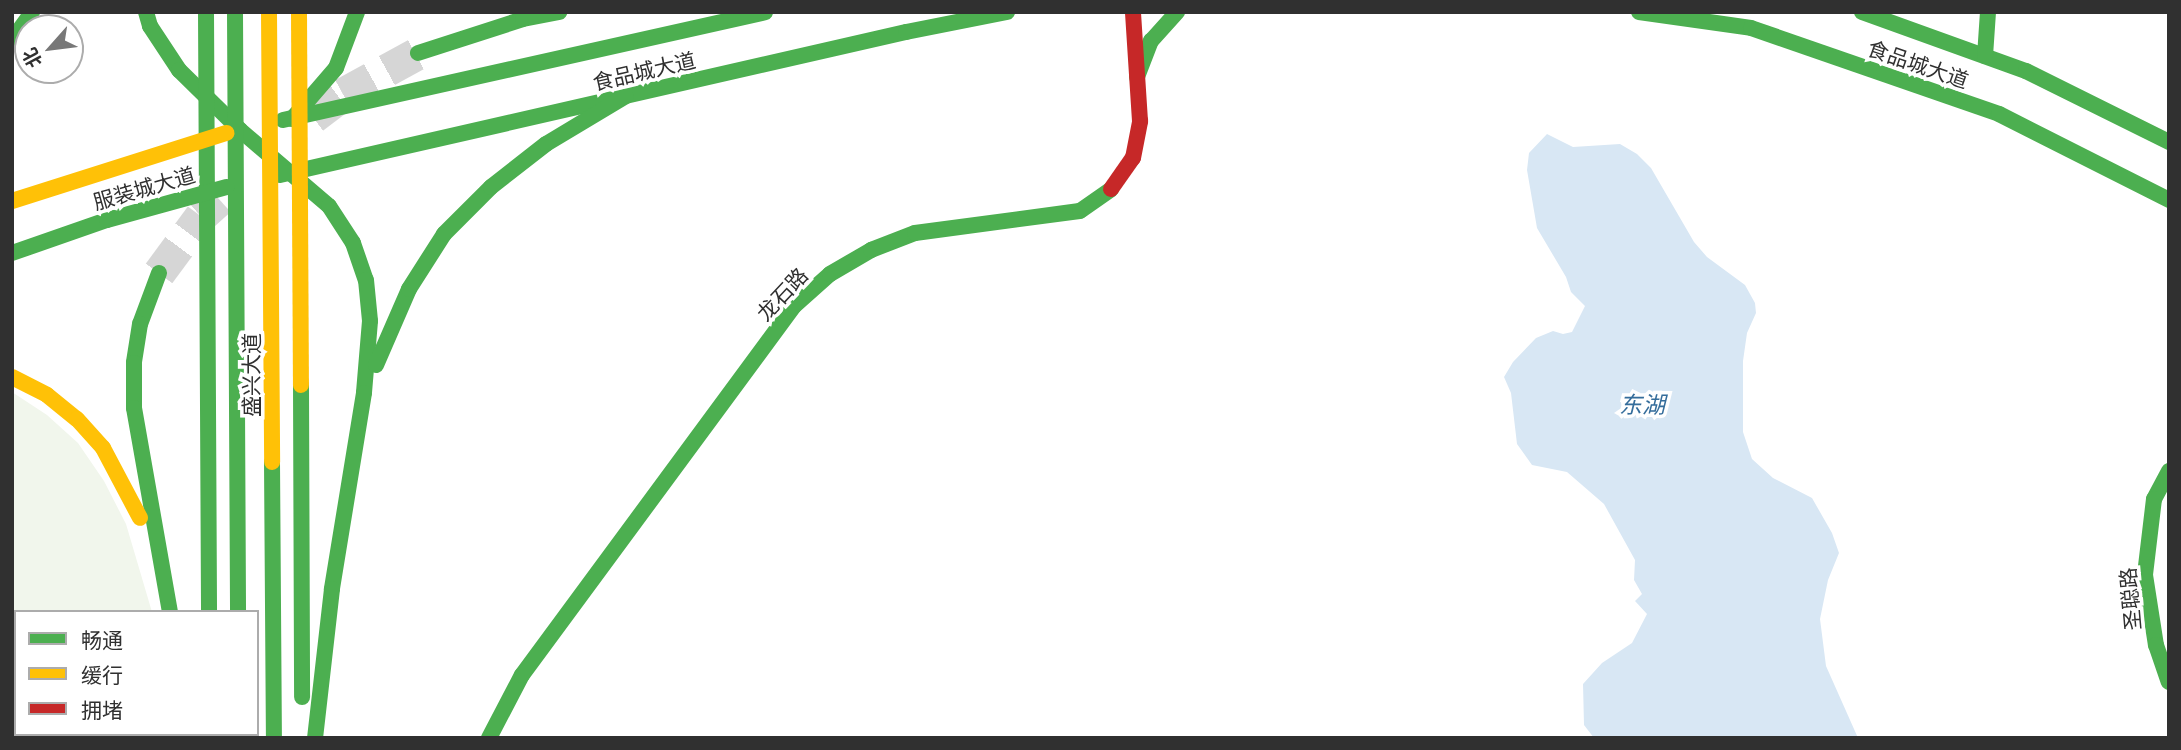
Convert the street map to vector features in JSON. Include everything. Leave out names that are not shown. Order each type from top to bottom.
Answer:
[{"type":"main road","points":[[12,40],[33,12]]},
{"type":"main road","points":[[146,12],[150,26],[179,70],[240,130],[329,206],[353,243],[366,280],[370,321],[364,393],[335,565],[315,738]]},
{"type":"main road","points":[[156,12],[171,30]]},
{"type":"main road","name":"盛兴大道","points":[[269,12],[274,738]]},
{"type":"main road","points":[[192,195],[293,118],[336,68],[357,12]]},
{"type":"main road","points":[[418,52],[523,19],[559,12]]},
{"type":"main road","name":"食品城大道","points":[[240,130],[765,12]]},
{"type":"main road","name":"食品城大道","points":[[290,173],[1007,12]]},
{"type":"main road","name":"龙石路","points":[[489,738],[522,676],[794,306],[830,274],[871,250],[915,233],[1080,211],[1112,188],[1133,158],[1140,121],[1133,12]]},
{"type":"main road","points":[[1137,77],[1151,41],[1177,12]]},
{"type":"main road","name":"食品城大道","points":[[1639,12],[1751,28],[1999,114],[2169,201]]},
{"type":"main road","name":"食品城大道","points":[[1862,12],[2026,71],[2169,142]]},
{"type":"main road","points":[[1985,56],[1988,12]]},
{"type":"main road","points":[[206,20],[209,610]]},
{"type":"main road","name":"盛兴大道","points":[[235,20],[238,610]]},
{"type":"main road","points":[[299,20],[302,738]]},
{"type":"main road","points":[[190,46],[200,53],[235,64],[271,62],[304,48],[313,40]]},
{"type":"main road","points":[[364,393],[409,289],[444,234],[491,187],[547,145],[626,96]]},
{"type":"main road","name":"服装城大道","points":[[12,201],[185,144],[240,130]]},
{"type":"main road","name":"服装城大道","points":[[12,253],[192,195],[290,173]]},
{"type":"main road","points":[[159,273],[140,324],[134,363],[134,408],[139,450],[170,610]]},
{"type":"main road","points":[[12,377],[57,403],[77,419],[103,448],[141,520],[167,592]]},
{"type":"main road","name":"圣聪路","points":[[2169,471],[2154,499],[2145,575],[2156,645],[2169,682]]},
{"type":"shaded area","points":[[12,392],[47,415],[78,443],[104,481],[126,524],[151,610],[14,610],[14,695]]},
{"type":"shaded area","points":[[56,736],[173,736],[173,738]]},
{"type":"water","name":"东湖","points":[[1547,134],[1573,147],[1620,144],[1637,154],[1651,168],[1694,242],[1707,257],[1745,285],[1755,303],[1756,313],[1747,333],[1743,361],[1743,432],[1752,459],[1773,478],[1812,498],[1832,533],[1839,553],[1828,580],[1820,619],[1826,666],[1858,738],[1594,738],[1584,725],[1583,684],[1602,663],[1632,643],[1647,614],[1635,601],[1642,594],[1634,580],[1635,560],[1604,504],[1567,472],[1532,465],[1517,444],[1511,393],[1504,377],[1513,362],[1536,338],[1553,331],[1563,334],[1572,332],[1585,306],[1571,292],[1566,277],[1537,228],[1527,170],[1529,153]]},
{"type":"tunnel","points":[[313,117],[343,94],[418,53]]},
{"type":"tunnel","points":[[159,273],[201,216],[220,199]]},
{"type":"traffic: fast","points":[[12,40],[32,12]]},
{"type":"traffic: fast","points":[[146,12],[150,26],[179,70],[240,130],[329,206],[353,243],[366,280],[370,321],[364,393],[332,589],[315,738]]},
{"type":"traffic: fast","points":[[206,12],[209,610]]},
{"type":"traffic: fast","points":[[235,12],[238,610]]},
{"type":"traffic: fast","points":[[292,119],[336,68],[357,12]]},
{"type":"traffic: fast","points":[[418,53],[523,19],[559,12]]},
{"type":"traffic: fast","points":[[283,120],[765,12]]},
{"type":"traffic: fast","points":[[280,175],[906,32],[1007,12]]},
{"type":"traffic: fast","points":[[1137,77],[1151,41],[1177,12]]},
{"type":"traffic: fast","points":[[1639,12],[1751,28],[1999,114],[2169,200]]},
{"type":"traffic: fast","points":[[1862,12],[2026,71],[2169,142]]},
{"type":"traffic: fast","points":[[1985,56],[1988,12]]},
{"type":"traffic: fast","points":[[376,365],[409,289],[444,234],[491,187],[546,144],[626,96]]},
{"type":"traffic: fast","points":[[12,253],[107,220],[227,187]]},
{"type":"traffic: fast","points":[[489,738],[522,675],[794,306],[830,274],[871,250],[915,233],[1080,211],[1111,189]]},
{"type":"traffic: fast","points":[[159,273],[140,324],[134,363],[134,408],[170,610]]},
{"type":"traffic: fast","points":[[301,385],[302,697]]},
{"type":"traffic: fast","points":[[272,462],[274,738]]},
{"type":"traffic: fast","points":[[2169,471],[2154,499],[2145,575],[2156,645],[2169,682]]},
{"type":"traffic: slow","points":[[269,12],[272,462]]},
{"type":"traffic: slow","points":[[299,12],[301,385]]},
{"type":"traffic: slow","points":[[12,201],[227,133]]},
{"type":"traffic: slow","points":[[12,377],[47,395],[77,419],[103,448],[140,518]]},
{"type":"traffic: jam","points":[[1111,189],[1133,158],[1140,121],[1133,12]]}]
